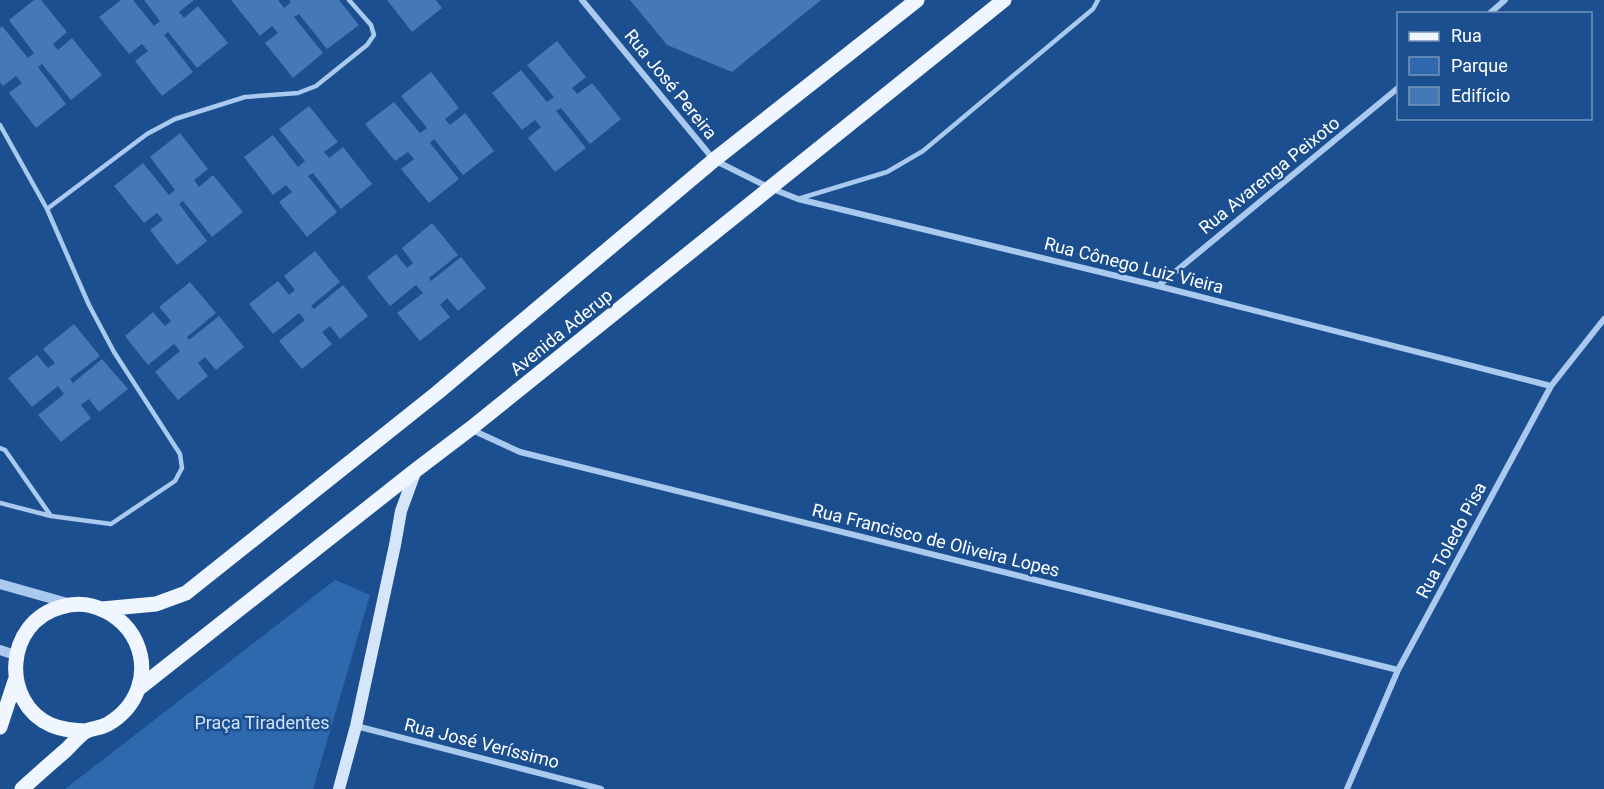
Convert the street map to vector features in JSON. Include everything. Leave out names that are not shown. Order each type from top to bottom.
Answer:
[{"type":"main road","name":"Avenida Aderup","points":[[102,609],[156,604],[186,593],[437,393],[714,160],[917,0]]},
{"type":"main road","name":"Avenida Aderup","points":[[138,689],[470,429],[1004,0]]},
{"type":"main road","points":[[339,789],[356,726],[401,511],[416,470]]},
{"type":"main road","name":"Avenida Aderup","points":[[71,604],[102,609],[118,619],[132,633],[140,651],[142,670],[138,689],[131,704],[120,716],[104,726],[87,731],[68,731],[50,725],[34,714],[22,699],[15,681],[15,655],[22,636],[35,620],[52,609],[71,604]]},
{"type":"main road","name":"Avenida Aderup","points":[[0,727],[15,681]]},
{"type":"main road","name":"Avenida Aderup","points":[[22,789],[87,731]]},
{"type":"street","name":"Rua José Pereira","points":[[582,0],[714,160]]},
{"type":"street","points":[[1491,12],[1505,0]]},
{"type":"street","name":"Rua Avarenga Peixoto","points":[[1158,286],[1397,89]]},
{"type":"street","name":"Rua Cônego Luiz Vieira","points":[[714,160],[770,188],[798,199],[1158,286],[1551,386]]},
{"type":"street","name":"Rua Toledo Pisa","points":[[1347,789],[1398,670],[1551,386],[1604,319]]},
{"type":"street","name":"Rua Francisco de Oliveira Lopes","points":[[470,429],[520,452],[1398,670]]},
{"type":"street","points":[[0,585],[71,604]]},
{"type":"street","points":[[0,650],[15,655]]},
{"type":"street","name":"Rua José Veríssimo","points":[[356,726],[601,789]]},
{"type":"lane","points":[[47,209],[147,134],[176,118],[246,97],[298,93],[316,86],[367,45],[374,35],[371,25],[349,0]]},
{"type":"lane","points":[[798,199],[887,172],[923,151],[1093,9],[1098,0]]},
{"type":"lane","points":[[0,124],[47,209],[89,305],[114,352],[180,454],[182,468],[174,481],[111,524],[51,516],[0,503]]},
{"type":"lane","points":[[0,448],[5,450],[51,516]]},
{"type":"green space","name":"Praça Tiradentes","points":[[335,580],[370,595],[313,789],[65,789]]},
{"type":"building","points":[[34,0],[41,0],[67,32],[53,44],[58,50],[72,38],[102,75],[71,100],[42,64],[38,67],[66,104],[36,128],[9,93],[22,83],[16,76],[3,86],[0,82],[0,28],[2,26],[28,58],[34,53],[9,20]]},
{"type":"building","points":[[121,0],[133,0],[154,26],[160,21],[144,0],[194,0],[179,12],[184,18],[198,6],[228,43],[197,68],[168,32],[164,35],[193,72],[162,96],[135,61],[148,51],[142,44],[129,54],[99,17]]},
{"type":"building","points":[[231,0],[278,0],[284,8],[291,2],[289,0],[339,0],[359,25],[327,49],[299,14],[294,17],[323,53],[293,78],[265,43],[278,33],[272,26],[260,36]]},
{"type":"building","points":[[387,0],[436,0],[442,8],[412,32]]},
{"type":"building","points":[[630,0],[821,0],[732,72],[667,45]]},
{"type":"building","points":[[557,41],[586,77],[572,88],[577,94],[592,83],[621,119],[590,144],[561,108],[556,111],[586,148],[555,172],[528,138],[541,127],[535,120],[522,130],[492,93],[521,70],[547,102],[554,97],[527,65]]},
{"type":"building","points":[[431,72],[459,108],[445,119],[450,125],[465,113],[494,151],[463,175],[434,139],[430,143],[459,179],[429,203],[401,169],[414,159],[408,152],[395,161],[365,124],[394,102],[420,133],[427,128],[401,96]]},
{"type":"building","points":[[309,106],[338,142],[324,152],[329,158],[343,147],[372,184],[341,209],[313,173],[308,176],[337,212],[307,237],[279,202],[292,192],[286,185],[273,195],[244,157],[273,135],[298,167],[305,161],[279,129]]},
{"type":"building","points":[[180,133],[208,169],[194,180],[199,187],[213,175],[243,212],[212,237],[183,201],[179,204],[207,241],[177,265],[150,230],[163,220],[157,213],[144,223],[114,186],[143,163],[169,195],[175,190],[150,157]]},
{"type":"building","points":[[432,223],[458,255],[429,278],[431,281],[461,257],[486,288],[458,311],[447,298],[440,305],[450,317],[420,341],[397,313],[423,293],[416,285],[390,306],[367,277],[396,254],[407,268],[413,263],[402,248]]},
{"type":"building","points":[[315,251],[340,282],[311,306],[314,309],[343,285],[368,316],[340,339],[330,326],[322,332],[332,344],[302,369],[279,341],[305,320],[299,313],[273,334],[249,304],[278,281],[289,295],[295,290],[284,276]]},
{"type":"building","points":[[190,282],[216,313],[187,337],[189,340],[219,316],[244,347],[216,370],[205,357],[198,363],[208,376],[178,400],[155,372],[180,351],[174,344],[148,365],[125,336],[153,312],[165,326],[171,321],[159,307]]},
{"type":"building","points":[[74,324],[100,356],[70,379],[73,383],[102,359],[128,389],[99,412],[89,399],[81,405],[91,418],[61,442],[38,415],[64,394],[58,386],[32,407],[8,378],[37,355],[48,368],[55,363],[43,349]]}]
